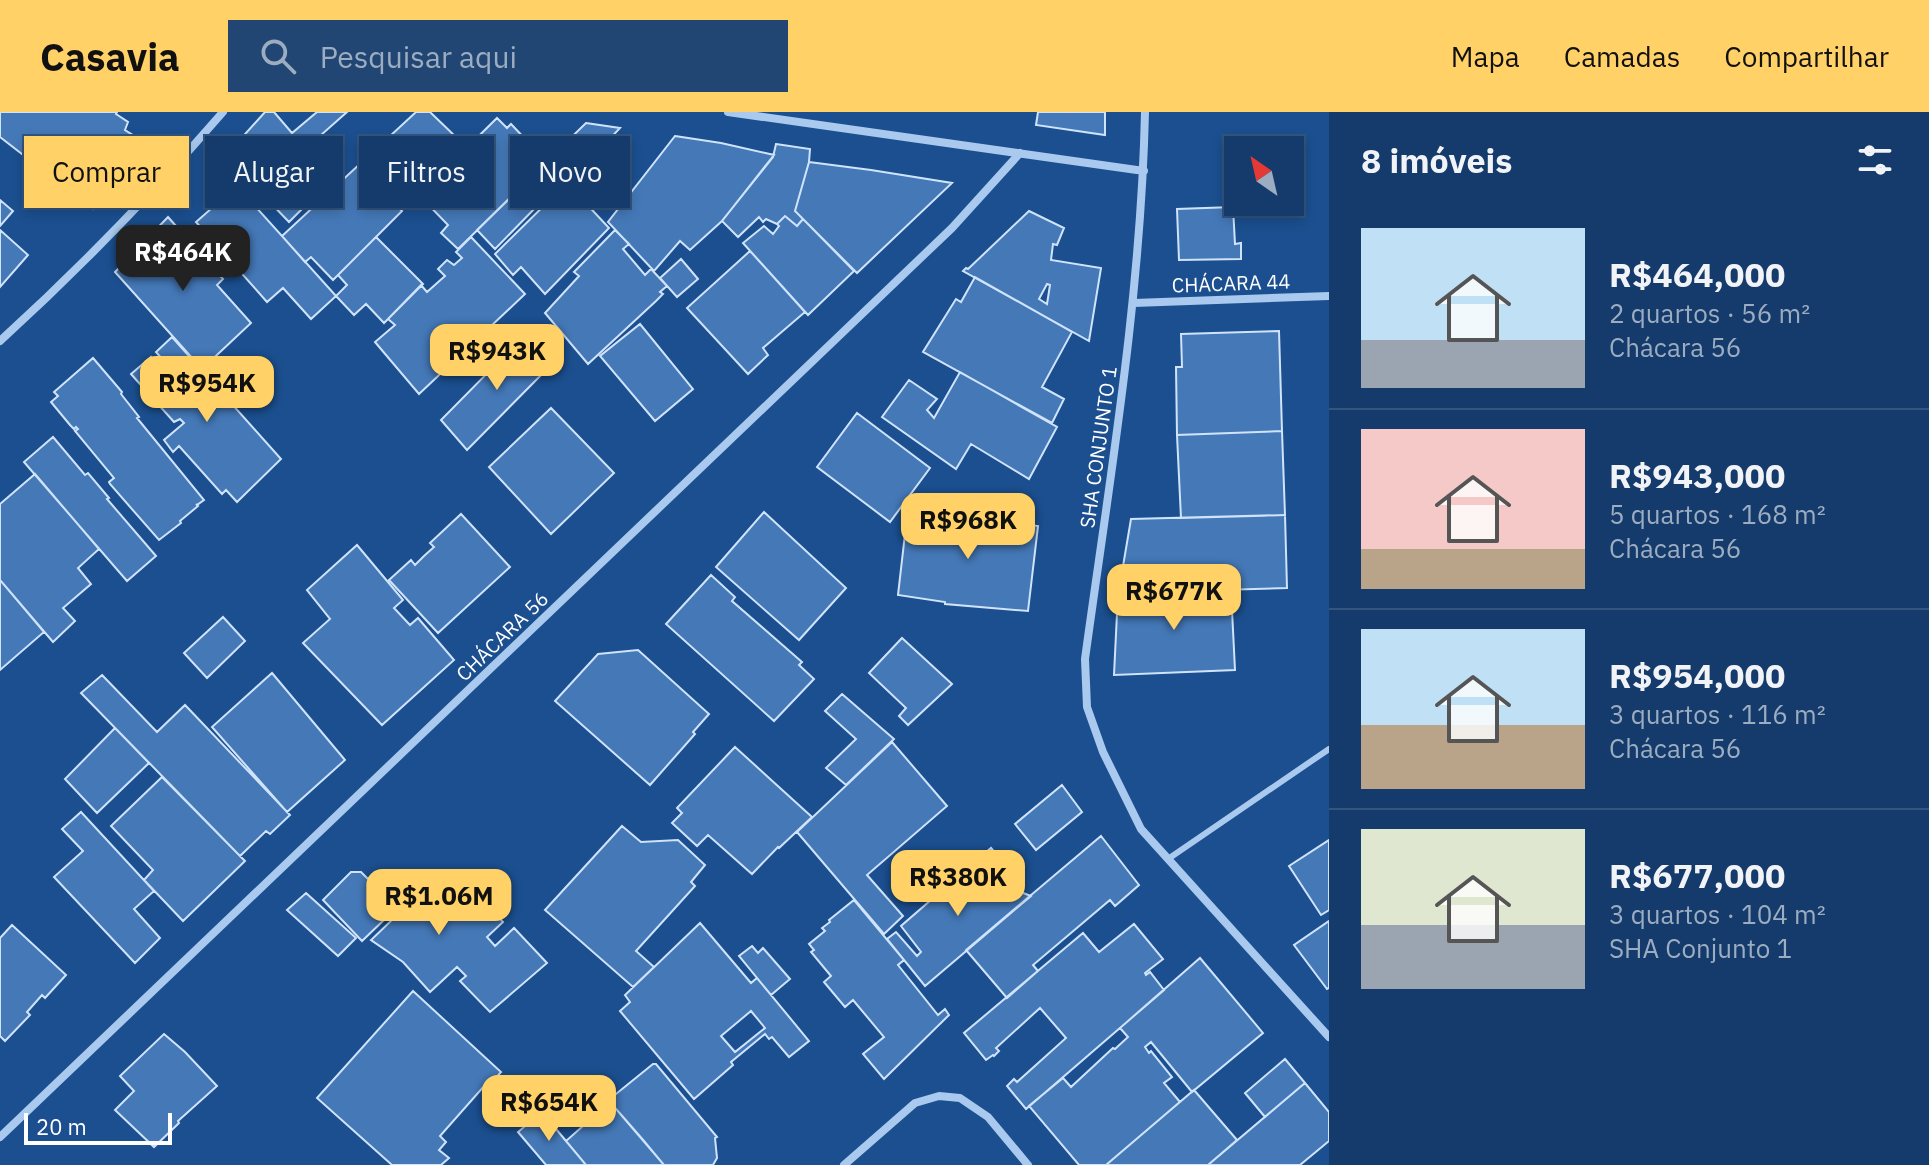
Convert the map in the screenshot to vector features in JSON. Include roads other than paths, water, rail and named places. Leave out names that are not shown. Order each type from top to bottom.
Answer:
[{"type":"street","points":[[0,341],[58,289],[172,171],[223,112]]},
{"type":"street","points":[[728,112],[1144,171]]},
{"type":"street","name":"SHA CONJUNTO 1","points":[[1145,112],[1134,303],[1085,659],[1087,707],[1103,752],[1141,829],[1329,1037]]},
{"type":"street","name":"CHÁCARA 56","points":[[0,1137],[952,228],[1020,153]]},
{"type":"street","name":"CHÁCARA 44","points":[[1134,303],[1329,296]]},
{"type":"street","points":[[844,1165],[915,1103],[939,1096],[960,1098],[988,1117],[1028,1165]]},
{"type":"lane","points":[[1168,859],[1329,749]]}]
